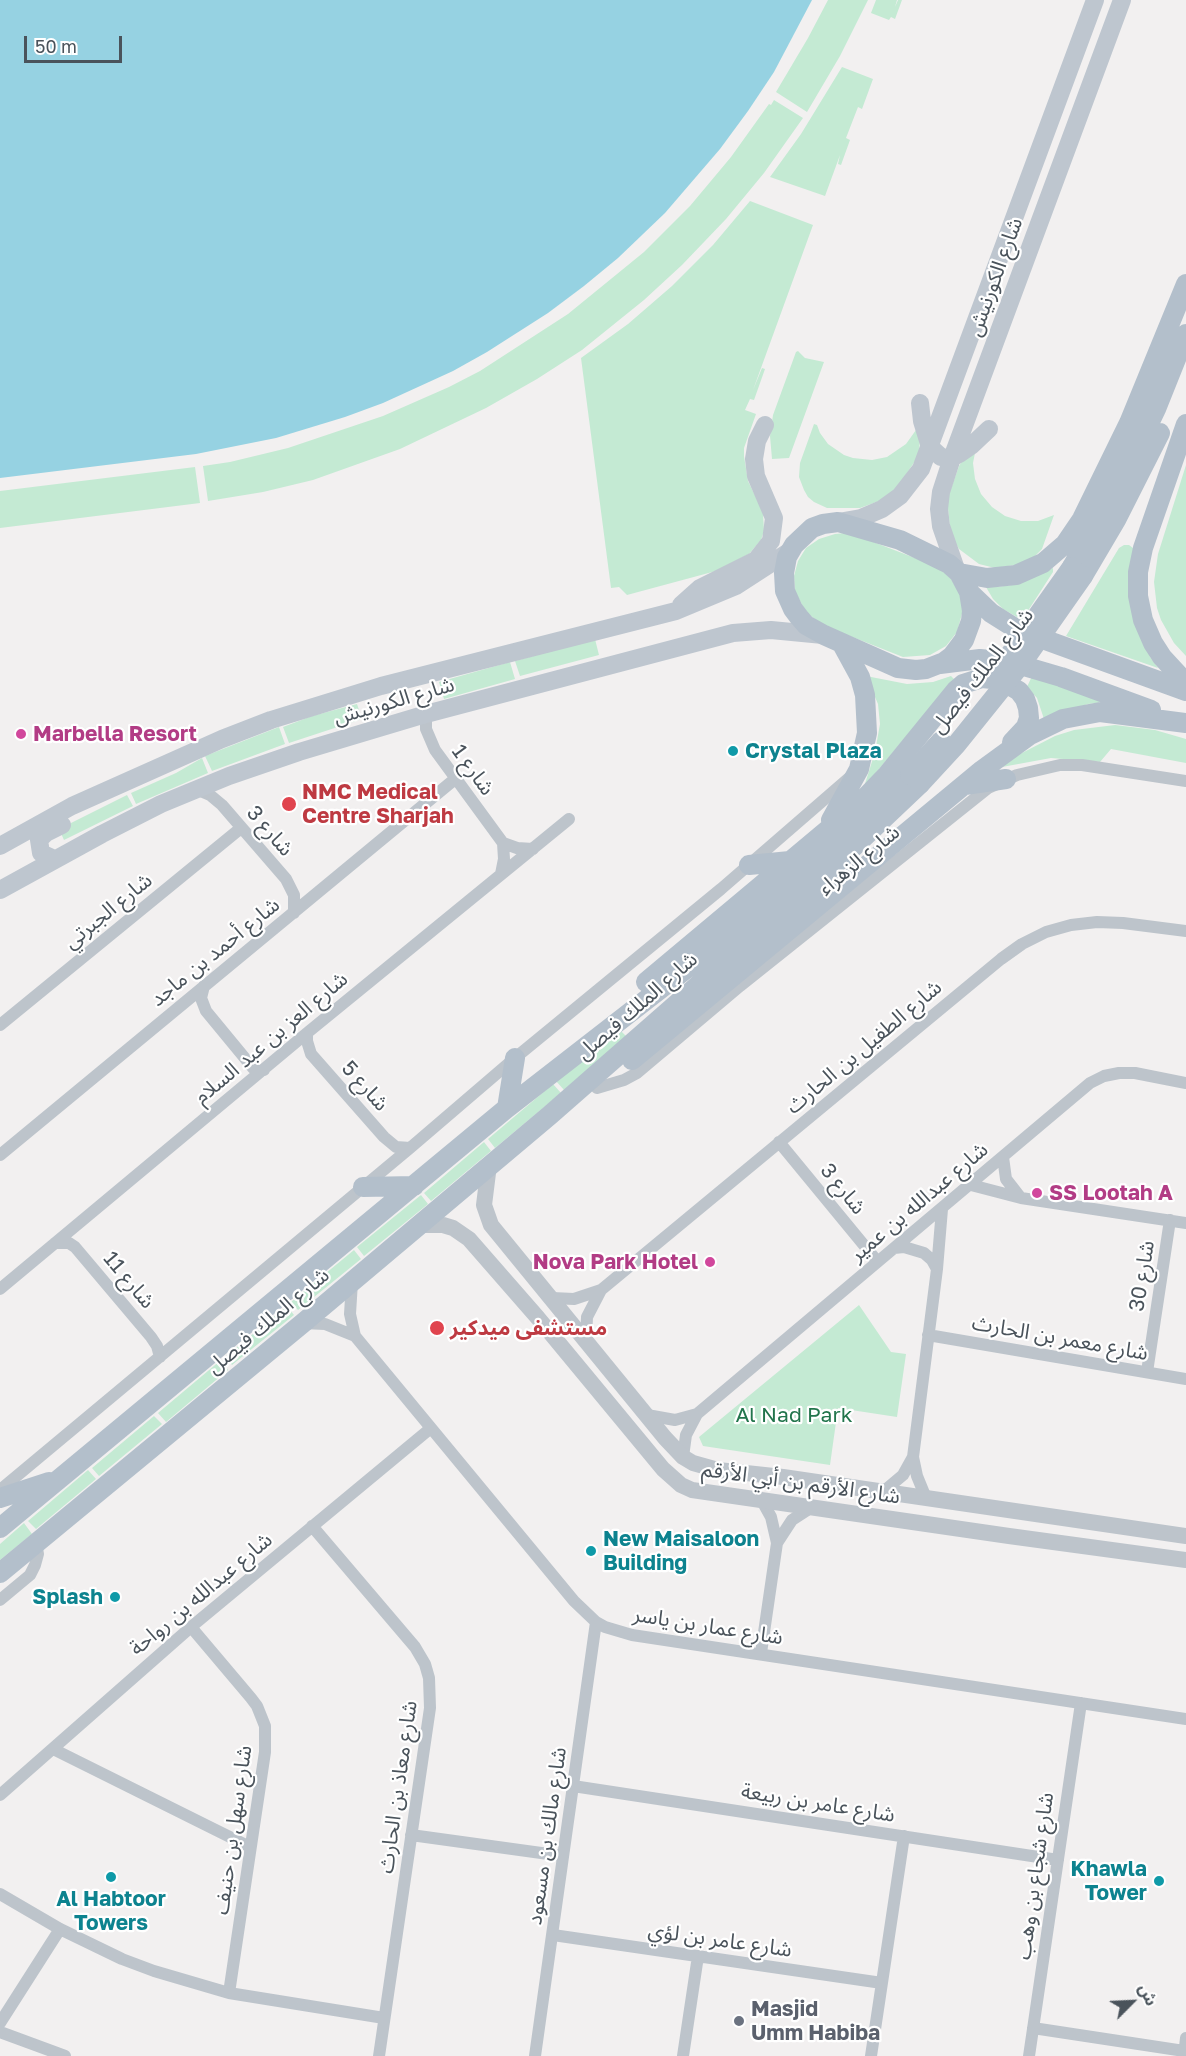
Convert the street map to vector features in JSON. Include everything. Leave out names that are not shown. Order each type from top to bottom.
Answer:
[{"type":"main road","name":"شارع الكورنيش","points":[[838,522],[850,521],[871,514],[900,496],[921,469],[1095,0]]},
{"type":"main road","name":"شارع الكورنيش","points":[[958,572],[939,518],[941,492],[1122,0]]},
{"type":"main road","points":[[958,572],[987,578],[1016,574],[1043,563],[1065,544],[1082,519],[1125,433],[1186,284]]},
{"type":"main road","name":"شارع الملك فيصل","points":[[1078,571],[1161,398],[1186,334]]},
{"type":"main road","name":"شارع الملك فيصل","points":[[0,1573],[550,1115],[825,874],[915,779],[976,720],[1022,663],[1078,571],[1132,492],[1186,370]]},
{"type":"main road","points":[[920,403],[922,421],[930,447],[941,457],[952,458],[972,445],[989,429]]},
{"type":"main road","points":[[1186,424],[1143,548],[1138,572],[1138,596],[1143,620],[1153,643],[1162,657],[1186,683]]},
{"type":"main road","points":[[676,611],[700,588],[756,560],[771,541],[774,518],[756,476],[753,459],[757,441],[765,425]]},
{"type":"main road","points":[[1186,691],[1018,630],[991,613],[969,592],[958,572],[948,564],[900,540],[838,522],[812,528],[790,551],[784,573],[788,599],[806,625],[897,668],[916,670],[972,659],[1010,662],[1097,689],[1186,723]]},
{"type":"main road","name":"شارع الكورنيش","points":[[0,846],[64,811],[222,739],[316,705],[400,681],[676,611],[736,585],[790,551]]},
{"type":"main road","points":[[935,666],[952,656],[964,640],[971,621],[969,592]]},
{"type":"main road","name":"شارع الكورنيش","points":[[0,891],[127,820],[196,789],[299,752],[426,714],[733,633],[771,630],[824,635]]},
{"type":"main road","points":[[819,836],[834,815],[859,769],[867,733],[865,695],[856,669],[842,644]]},
{"type":"main road","points":[[554,1071],[556,1063],[566,1048],[861,802],[886,776],[956,690],[972,680],[992,679],[1002,681],[1018,691],[1025,699],[1029,718],[1021,734],[994,754],[982,771]]},
{"type":"main road","points":[[550,1115],[568,1109],[597,1088],[982,771],[1046,726],[1082,714],[1119,713],[1186,723]]},
{"type":"main road","name":"شارع الملك فيصل","points":[[0,1528],[507,1108],[815,864],[915,779]]},
{"type":"main road","points":[[965,785],[1006,779]]},
{"type":"main road","points":[[54,859],[41,853],[39,840],[46,833],[89,809],[97,796]]},
{"type":"main road","points":[[748,865],[790,861]]},
{"type":"main road","points":[[507,1108],[514,1058]]},
{"type":"main road","points":[[363,1186],[414,1186]]},
{"type":"main road","points":[[0,1498],[60,1479]]},
{"type":"street","name":"شارع 1","points":[[426,714],[426,729],[431,743],[502,843]]},
{"type":"street","name":"شارع الزهراء","points":[[597,1088],[624,1080],[637,1073],[740,986],[988,788],[1038,768],[1060,765],[1082,765],[1186,781]]},
{"type":"street","name":"شارع الملك فيصل","points":[[0,1490],[410,1148],[514,1058],[748,865],[859,769]]},
{"type":"street","name":"شارع أحمد بن ماجد","points":[[0,1155],[455,779]]},
{"type":"street","name":"شارع 3","points":[[196,789],[216,800],[291,886],[294,895],[294,913]]},
{"type":"street","name":"شارع العز بن عبد السلام","points":[[1,1287],[307,1032],[569,819]]},
{"type":"street","name":"شارع الجبرتي","points":[[0,1025],[242,828]]},
{"type":"street","points":[[501,874],[504,858],[502,843],[517,848],[533,849]]},
{"type":"street","name":"شارع الطفيل بن الحارث","points":[[552,1298],[574,1299],[601,1290],[1022,944],[1046,932],[1097,921],[1186,931]]},
{"type":"street","points":[[204,986],[201,999],[206,1011],[253,1068],[258,1071],[264,1070]]},
{"type":"street","name":"شارع 5","points":[[307,1032],[311,1054],[384,1137],[396,1147],[410,1148]]},
{"type":"street","name":"شارع عبدالله بن عمير","points":[[683,1457],[686,1435],[697,1414],[1090,1083],[1104,1076],[1135,1073],[1186,1083]]},
{"type":"street","points":[[0,1142],[15,1142]]},
{"type":"street","name":"شارع 3","points":[[779,1142],[877,1261]]},
{"type":"street","points":[[1003,1157],[1006,1179],[1021,1198]]},
{"type":"street","name":"شارع الأرقم بن أبي الأرقم","points":[[489,1165],[484,1204],[491,1225],[665,1438],[683,1457],[693,1463],[718,1470],[884,1491],[1186,1536]]},
{"type":"street","points":[[971,1185],[1021,1198],[1186,1223]]},
{"type":"street","points":[[926,1498],[917,1476],[913,1457],[937,1269],[942,1209]]},
{"type":"street","name":"شارع 30","points":[[1147,1372],[1170,1220]]},
{"type":"street","name":"شارع الأرقم بن أبي الأرقم","points":[[417,1225],[443,1225],[453,1228],[469,1239],[671,1478],[692,1490],[1186,1560]]},
{"type":"street","name":"شارع 11","points":[[55,1243],[75,1247],[151,1337],[160,1357]]},
{"type":"street","points":[[489,1261],[486,1250],[488,1245],[494,1245],[530,1287],[539,1294],[552,1298]]},
{"type":"street","points":[[894,1248],[914,1249],[924,1253],[937,1269]]},
{"type":"street","points":[[352,1282],[350,1314],[355,1336]]},
{"type":"street","name":"شارع الطفيل بن الحارث","points":[[586,1339],[587,1317],[601,1290]]},
{"type":"street","points":[[303,1323],[335,1327],[355,1336]]},
{"type":"street","name":"شارع معمر بن الحارث","points":[[928,1335],[1186,1379]]},
{"type":"street","name":"شارع عمار بن ياسر","points":[[355,1336],[574,1601],[596,1622],[632,1635],[1186,1719]]},
{"type":"street","points":[[568,1354],[580,1355],[586,1360],[628,1408],[642,1408],[675,1420],[697,1414]]},
{"type":"street","name":"شارع عبدالله بن رواحة","points":[[0,1794],[191,1627],[431,1428]]},
{"type":"street","points":[[884,1491],[903,1475],[913,1457]]},
{"type":"street","points":[[761,1499],[771,1517],[777,1543],[762,1653]]},
{"type":"street","points":[[777,1543],[792,1520],[812,1507]]},
{"type":"street","name":"شارع معاذ بن الحارث","points":[[312,1526],[416,1647],[429,1678],[430,1701],[379,2056]]},
{"type":"street","points":[[0,1600],[30,1575],[38,1554],[36,1543]]},
{"type":"street","name":"شارع مالك بن مسعود","points":[[536,2056],[596,1622]]},
{"type":"street","name":"شارع سهل بن حنيف","points":[[191,1627],[257,1706],[265,1726],[266,1739],[229,1993]]},
{"type":"street","name":"شارع شجاع بن وهب","points":[[1029,2056],[1081,1702]]},
{"type":"street","points":[[52,1749],[250,1847]]},
{"type":"street","name":"شارع عامر بن ربيعة","points":[[573,1786],[1058,1860]]},
{"type":"street","points":[[411,1835],[563,1856]]},
{"type":"street","points":[[871,2056],[904,1836]]},
{"type":"street","points":[[0,1893],[60,1929],[143,1967],[229,1993],[384,2018]]},
{"type":"street","points":[[0,2024],[60,1929]]},
{"type":"street","name":"شارع عامر بن لؤي","points":[[553,1935],[882,1983]]},
{"type":"street","points":[[683,2056],[698,1956]]},
{"type":"street","points":[[1033,2028],[1184,2053],[1186,2038]]},
{"type":"street","points":[[0,2032],[65,2056]]},
{"type":"green space","points":[[828,0],[868,0],[840,56],[807,112],[776,92]]},
{"type":"green space","points":[[876,0],[897,0],[895,7],[898,0],[902,0],[895,19],[891,17],[889,20],[871,13]]},
{"type":"green space","points":[[842,67],[873,79],[862,109],[858,107],[846,138],[850,140],[841,165],[838,164],[840,155],[825,196],[770,177],[801,134]]},
{"type":"green space","points":[[774,100],[803,118],[764,173],[726,219],[682,265],[644,300],[582,350],[486,408],[400,449],[313,480],[263,492],[208,501],[203,466],[288,448],[383,416],[480,371],[568,314],[644,252],[690,206]]},
{"type":"green space","points":[[750,201],[813,225],[753,390],[762,368],[765,369],[754,400],[750,399],[745,410],[756,414],[744,448],[744,456],[748,481],[763,512],[764,531],[761,540],[749,554],[716,571],[627,595],[619,587],[611,588],[581,358],[628,324],[672,286],[713,245]]},
{"type":"green space","points":[[798,351],[805,358],[824,362],[789,458],[772,459],[770,436],[773,415]]},
{"type":"green space","points":[[814,424],[817,425],[828,444],[853,458],[872,460],[887,457],[906,444],[916,430],[920,439],[919,452],[898,487],[882,500],[860,508],[827,508],[808,497],[799,477],[800,463]]},
{"type":"green space","points":[[975,453],[973,463],[975,479],[981,494],[992,507],[1005,516],[1021,521],[1038,521],[1054,515],[1042,549],[1028,563],[995,568],[979,564],[959,549],[951,535],[947,500],[959,466],[964,458]]},
{"type":"green space","points":[[1186,465],[1186,656],[1174,643],[1161,620],[1154,582],[1158,554]]},
{"type":"green space","points":[[195,467],[200,503],[0,528],[0,491]]},
{"type":"green space","points":[[845,533],[928,563],[951,579],[960,594],[963,610],[957,632],[946,646],[930,655],[903,657],[822,625],[805,611],[795,591],[794,576],[798,561],[806,548],[819,539]]},
{"type":"green space","points":[[1124,545],[1133,548],[1150,657],[1158,668],[1066,636],[1119,548]]},
{"type":"green space","points":[[1053,568],[1053,572],[1022,620],[1003,609],[986,587],[1019,584]]},
{"type":"green space","points":[[595,639],[599,655],[520,676],[515,661]]},
{"type":"green space","points":[[510,662],[515,679],[444,699],[439,682]]},
{"type":"green space","points":[[866,676],[907,684],[933,682],[951,676],[954,679],[864,787],[875,752],[880,724],[878,704]]},
{"type":"green space","points":[[1032,676],[1104,702],[1088,704],[1044,719],[1037,698],[1027,687]]},
{"type":"green space","points":[[357,704],[362,719],[289,743],[283,727],[312,716]]},
{"type":"green space","points":[[1115,725],[1155,730],[1186,739],[1186,763],[1111,749],[1100,762],[1051,758],[1002,767],[1018,755],[1055,736],[1074,730]]},
{"type":"green space","points":[[279,727],[285,744],[212,771],[205,756]]},
{"type":"green space","points":[[202,758],[208,773],[136,804],[131,793],[176,773]]},
{"type":"green space","points":[[127,795],[133,806],[64,840],[59,829]]},
{"type":"green space","points":[[620,1030],[626,1036],[564,1090],[556,1081]]},
{"type":"green space","points":[[553,1084],[561,1093],[495,1148],[488,1139]]},
{"type":"green space","points":[[484,1142],[491,1151],[431,1201],[424,1193]]},
{"type":"green space","points":[[421,1195],[428,1204],[364,1256],[357,1247]]},
{"type":"green space","points":[[354,1250],[361,1259],[298,1310],[291,1302]]},
{"type":"green space","name":"Al Nad Park","points":[[859,1305],[891,1352],[906,1354],[897,1417],[838,1408],[830,1465],[703,1446],[699,1437]]},
{"type":"green space","points":[[287,1306],[294,1315],[232,1365],[225,1357]]},
{"type":"green space","points":[[221,1360],[228,1370],[166,1422],[158,1413]]},
{"type":"green space","points":[[154,1416],[162,1424],[99,1476],[92,1468]]},
{"type":"green space","points":[[88,1470],[96,1479],[36,1529],[28,1521]]},
{"type":"green space","points":[[24,1523],[32,1534],[0,1560],[0,1544]]},
{"type":"water","points":[[0,0],[812,0],[774,72],[748,111],[720,149],[665,213],[618,258],[584,286],[548,313],[487,352],[453,371],[383,403],[276,438],[196,454],[0,478]]},
{"type":"place","name":"Marbella Resort","points":[[21,734]]},
{"type":"place","name":"Crystal Plaza","points":[[733,751]]},
{"type":"place","name":"NMC Medical Centre Sharjah","points":[[289,804]]},
{"type":"place","name":"SS Lootah A","points":[[1037,1193]]},
{"type":"place","name":"Nova Park Hotel","points":[[710,1262]]},
{"type":"place","name":"مستشفى ميدكير","points":[[437,1328]]},
{"type":"place","name":"New Maisaloon Building","points":[[591,1551]]},
{"type":"place","name":"Splash","points":[[115,1597]]},
{"type":"place","name":"Al Habtoor Towers","points":[[111,1877]]},
{"type":"place","name":"Khawla Tower","points":[[1159,1881]]},
{"type":"place","name":"Masjid Umm Habiba","points":[[739,2021]]}]
